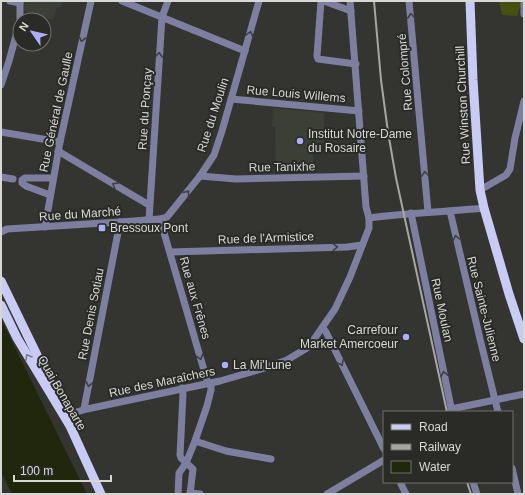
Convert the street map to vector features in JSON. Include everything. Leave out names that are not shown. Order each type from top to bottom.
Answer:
[{"type":"main road","name":"Rue Winston Churchill","points":[[470,1],[480,190],[508,294],[524,339]]},
{"type":"main road","points":[[1,281],[70,426]]},
{"type":"main road","name":"Quai Bonaparte","points":[[1,305],[17,338],[70,426],[101,494]]},
{"type":"street","points":[[1,85],[20,21],[20,2],[10,1]]},
{"type":"street","name":"Rue Général de Gaulle","points":[[45,227],[58,151],[91,1]]},
{"type":"street","points":[[122,1],[245,51]]},
{"type":"street","name":"Rue du Ponçay","points":[[148,220],[162,17],[168,1]]},
{"type":"street","name":"Rue du Moulin","points":[[160,219],[169,216],[200,176],[214,155],[259,1]]},
{"type":"street","points":[[321,1],[318,59],[356,64]]},
{"type":"street","points":[[324,1],[351,11]]},
{"type":"street","points":[[350,1],[366,207],[369,218],[410,213],[484,208]]},
{"type":"street","name":"Rue Colompré","points":[[410,1],[428,212]]},
{"type":"street","points":[[524,4],[524,14]]},
{"type":"street","name":"Rue Louis Willems","points":[[231,99],[359,111]]},
{"type":"street","points":[[480,190],[506,175],[510,170],[515,138],[524,102]]},
{"type":"street","points":[[1,132],[60,142]]},
{"type":"street","points":[[58,151],[149,205]]},
{"type":"street","name":"Rue Tanixhe","points":[[200,176],[236,179],[364,176]]},
{"type":"street","points":[[1,177],[13,179]]},
{"type":"street","points":[[50,195],[26,186],[22,183],[22,180],[25,178],[53,178]]},
{"type":"street","name":"Rue Sainte-Julienne","points":[[450,211],[498,411]]},
{"type":"street","name":"Rue Moulan","points":[[410,213],[452,410]]},
{"type":"street","name":"Rue des Maraîchers","points":[[66,415],[84,409],[220,381],[265,368],[286,360],[307,348],[323,328],[335,309],[350,277],[369,228],[369,218]]},
{"type":"street","name":"Rue du Marché","points":[[1,232],[7,230],[160,219]]},
{"type":"street","name":"Rue aux Frênes","points":[[160,219],[210,383]]},
{"type":"street","name":"Rue Denis Sotiau","points":[[84,409],[120,222]]},
{"type":"street","name":"Rue de l'Armistice","points":[[170,252],[347,247],[362,244]]},
{"type":"street","points":[[323,328],[383,447]]},
{"type":"street","points":[[178,494],[180,473],[195,441],[207,406],[211,390],[210,383]]},
{"type":"street","points":[[182,388],[180,455],[181,458],[193,469],[190,493],[200,494]]},
{"type":"street","points":[[452,410],[524,394]]},
{"type":"street","points":[[195,441],[226,451],[270,459]]},
{"type":"street","points":[[327,494],[383,461]]},
{"type":"street","points":[[513,472],[518,494]]},
{"type":"street","points":[[400,483],[406,494]]},
{"type":"street","points":[[473,483],[477,494]]},
{"type":"shaded area","points":[[25,1],[63,1],[60,8],[57,7],[52,20],[52,12],[24,11]]},
{"type":"shaded area","name":"Institut Notre-Dame du Rosaire","points":[[273,108],[324,113],[324,143],[313,143],[313,172],[276,173],[275,126],[272,126]]},
{"type":"green space","points":[[499,1],[524,1],[524,3],[520,7],[517,16],[502,15]]},
{"type":"water","points":[[1,319],[87,494],[12,494],[1,472]]},
{"type":"railway","points":[[374,1],[381,80],[396,178],[447,411]]},
{"type":"railway","points":[[467,483],[471,494]]},
{"type":"place","name":"Institut Notre-Dame du Rosaire","points":[[300,141]]},
{"type":"place","name":"Bressoux Pont","points":[[102,228]]},
{"type":"place","name":"Carrefour Market Amercoeur","points":[[406,337]]},
{"type":"place","name":"La Mi'Lune","points":[[225,365]]}]
